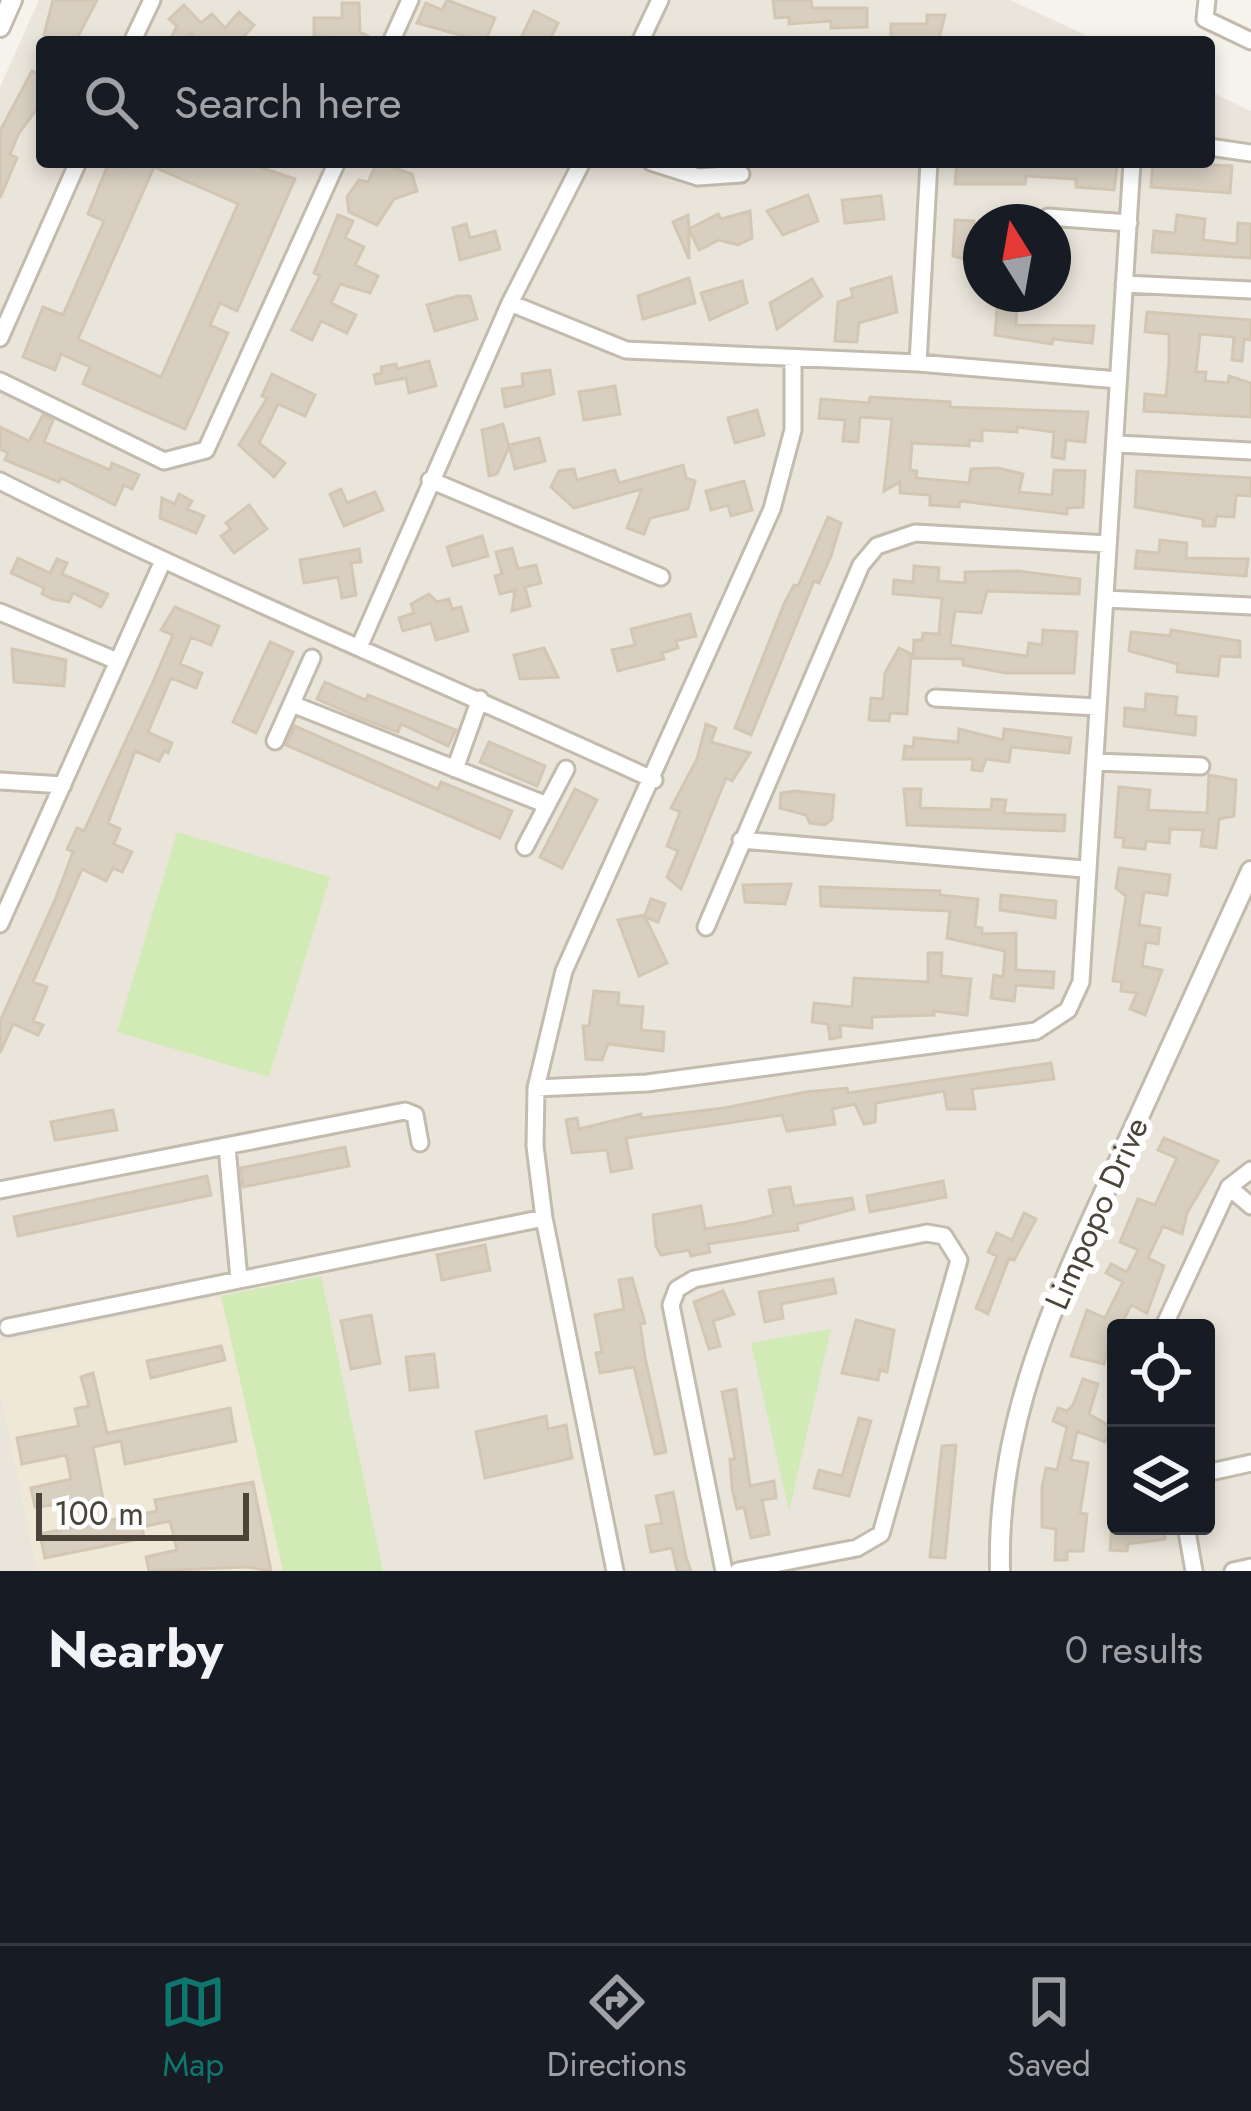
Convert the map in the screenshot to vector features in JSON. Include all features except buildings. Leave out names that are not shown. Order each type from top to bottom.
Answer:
[{"type":"street","points":[[0,27],[12,0]]},
{"type":"street","points":[[135,36],[152,0]]},
{"type":"street","points":[[394,36],[410,0]]},
{"type":"street","points":[[643,36],[660,0]]},
{"type":"street","points":[[1207,0],[1205,19],[1251,41]]},
{"type":"street","points":[[1215,148],[1251,153]]},
{"type":"street","points":[[0,338],[75,168]]},
{"type":"street","points":[[0,381],[164,460],[206,450],[334,168]]},
{"type":"street","points":[[360,645],[511,303],[579,168]]},
{"type":"street","points":[[670,168],[698,177],[741,174]]},
{"type":"street","points":[[918,363],[929,168]]},
{"type":"street","points":[[536,1088],[647,1083],[1036,1031],[1068,1010],[1081,982],[1084,869],[1118,444],[1132,168]]},
{"type":"street","points":[[1071,219],[1129,223]]},
{"type":"street","points":[[1124,284],[1251,290]]},
{"type":"street","points":[[511,303],[626,350],[918,363],[1118,380]]},
{"type":"street","points":[[615,1571],[544,1217],[535,1146],[536,1088],[564,971],[654,780],[785,471],[793,430],[794,361]]},
{"type":"street","points":[[1118,444],[1251,451]]},
{"type":"street","points":[[430,480],[661,577]]},
{"type":"street","points":[[0,481],[162,563],[360,645],[654,780]]},
{"type":"street","points":[[706,927],[861,565],[877,546],[915,533],[1108,544]]},
{"type":"street","points":[[0,924],[162,563]]},
{"type":"street","points":[[1105,599],[1251,606]]},
{"type":"street","points":[[0,612],[117,661]]},
{"type":"street","points":[[275,741],[312,658]]},
{"type":"street","points":[[935,698],[1096,707]]},
{"type":"street","points":[[455,769],[480,699]]},
{"type":"street","points":[[292,704],[547,805]]},
{"type":"street","points":[[1095,763],[1201,766]]},
{"type":"street","points":[[525,847],[566,769]]},
{"type":"street","points":[[0,781],[63,785]]},
{"type":"street","points":[[741,840],[1084,869]]},
{"type":"street","name":"Limpopo Drive","points":[[1000,1571],[1007,1449],[1025,1378],[1054,1303],[1251,871]]},
{"type":"street","points":[[0,1190],[405,1111],[415,1115],[420,1142]]},
{"type":"street","points":[[226,1147],[238,1279]]},
{"type":"street","points":[[1167,1319],[1229,1187],[1251,1169]]},
{"type":"street","points":[[1229,1187],[1251,1205]]},
{"type":"street","points":[[8,1327],[544,1217]]},
{"type":"street","points":[[724,1571],[671,1305],[677,1289],[694,1280],[927,1233],[944,1236],[958,1260],[881,1534],[857,1548],[738,1571]]},
{"type":"street","points":[[1215,1471],[1251,1463]]},
{"type":"street","points":[[1188,1535],[1194,1571]]},
{"type":"street","points":[[1233,1571],[1251,1568]]},
{"type":"shaded area","points":[[39,0],[1010,0],[1088,36],[36,36],[36,168],[1215,168],[1215,94],[1251,111],[1251,1571],[0,1571],[0,87]]},
{"type":"shaded area","points":[[221,1296],[283,1571],[37,1571],[0,1391],[0,1343]]},
{"type":"green space","points":[[177,832],[330,877],[269,1077],[117,1032]]},
{"type":"green space","points":[[321,1276],[383,1571],[283,1571],[221,1296]]},
{"type":"green space","points":[[831,1329],[789,1511],[751,1343]]}]
